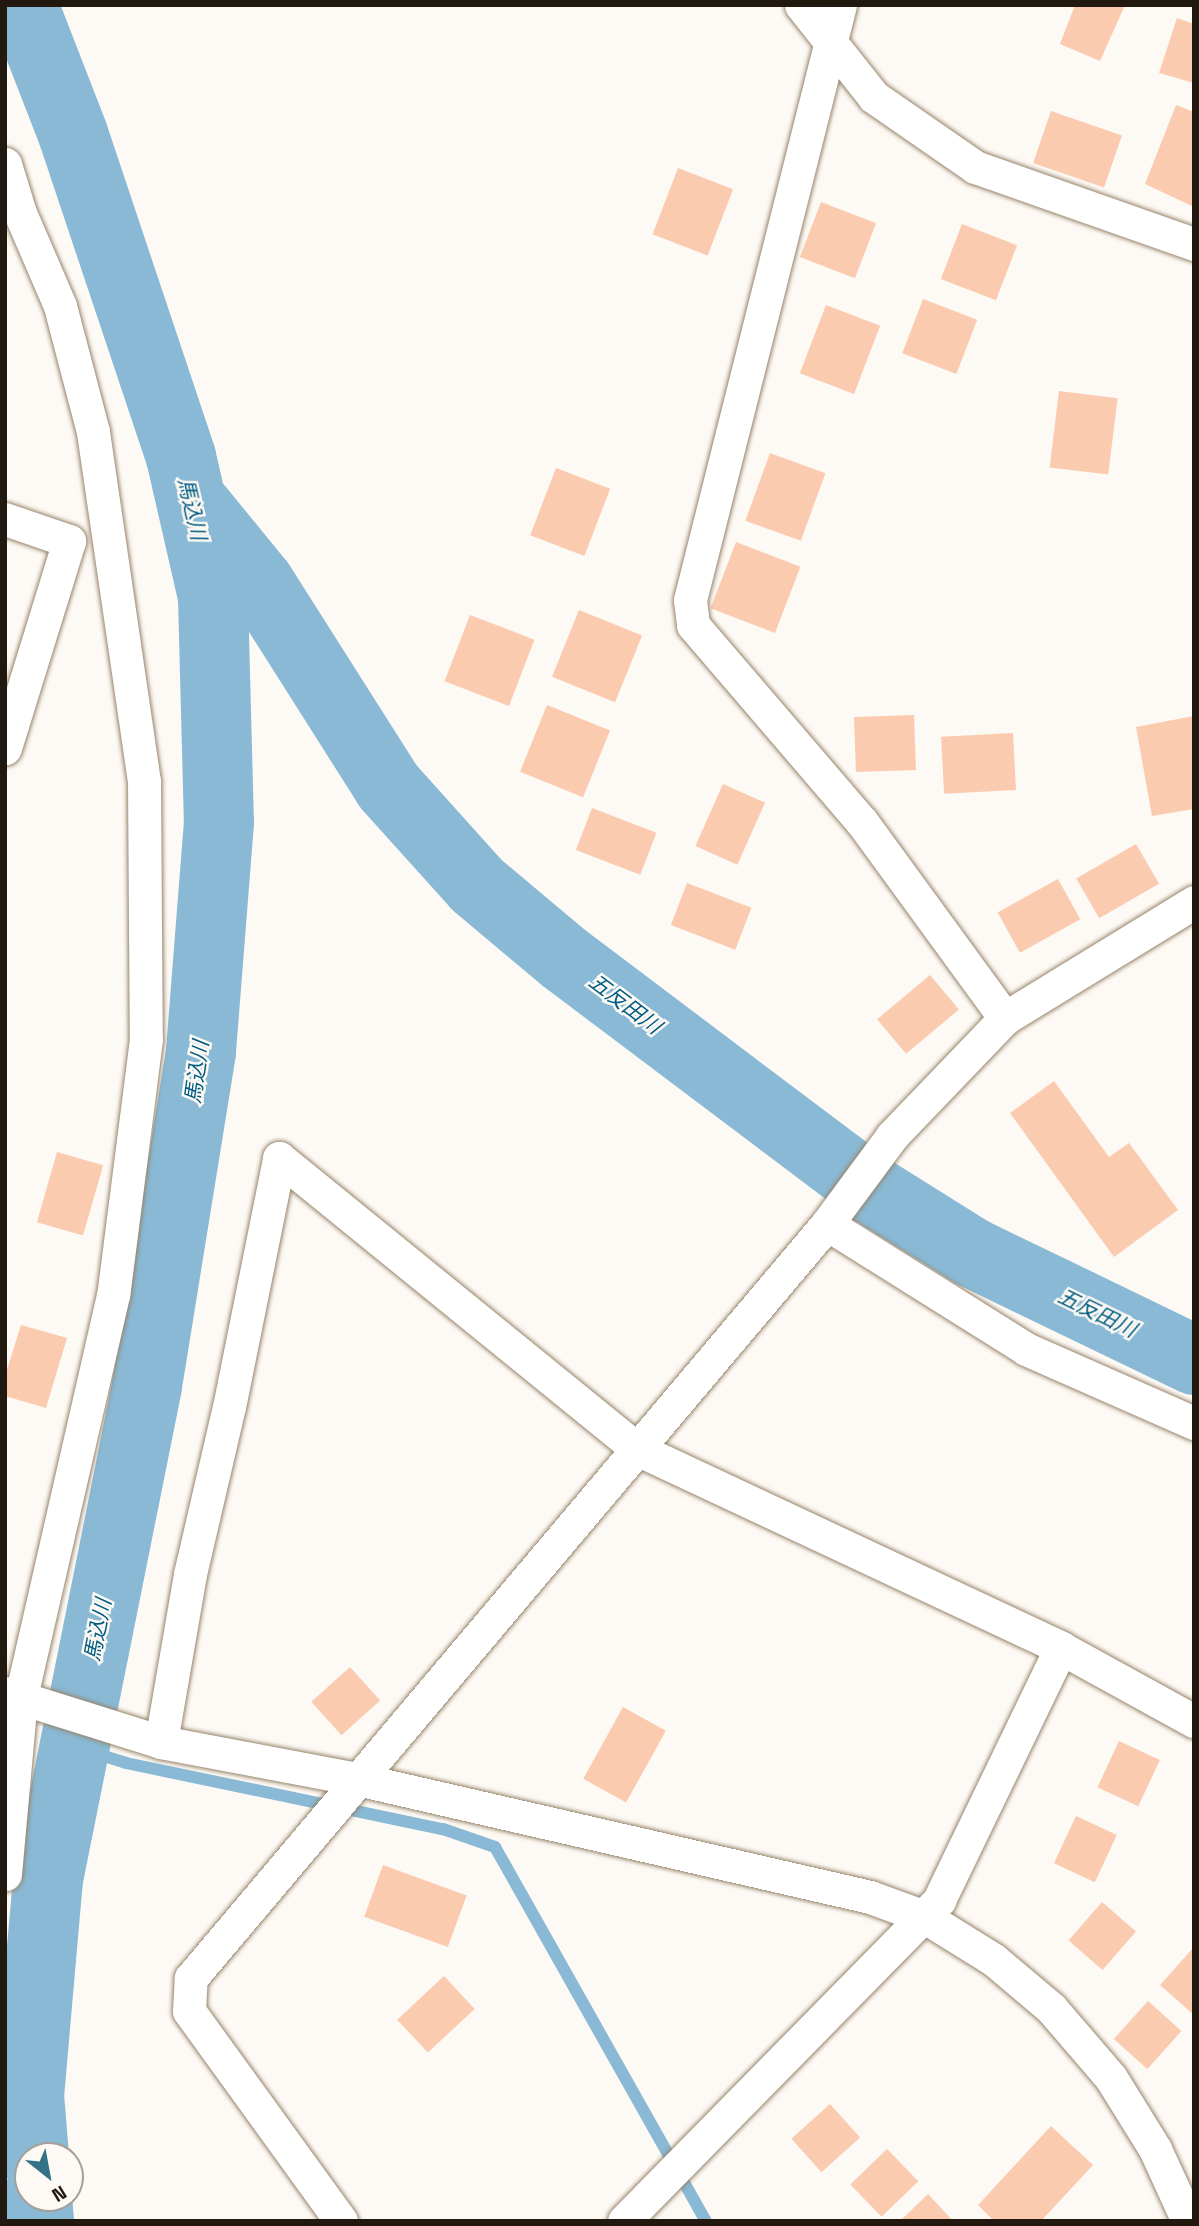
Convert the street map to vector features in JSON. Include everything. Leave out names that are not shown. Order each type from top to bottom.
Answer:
[{"type":"street","points":[[800,5],[874,97],[975,167],[1194,244]]},
{"type":"street","points":[[840,5],[690,600],[693,625],[862,822],[1005,1018]]},
{"type":"street","points":[[5,164],[13,223],[60,306],[93,432],[130,666],[144,781],[146,1039],[113,1295],[22,1698],[5,1874]]},
{"type":"street","points":[[5,519],[69,541],[5,748]]},
{"type":"street","points":[[341,2221],[189,2011],[191,1978],[827,1224],[892,1136],[1005,1018],[1194,902]]},
{"type":"street","points":[[161,1742],[190,1574],[229,1407],[279,1158],[638,1448],[1061,1648],[1194,1721]]},
{"type":"street","points":[[827,1224],[1027,1349],[1194,1423]]},
{"type":"street","points":[[624,2221],[939,1900],[1061,1648]]},
{"type":"street","points":[[22,1698],[161,1742],[351,1786],[870,1897],[925,1917],[994,1960],[1051,2008],[1111,2078],[1154,2149],[1188,2221]]},
{"type":"building","points":[[1075,5],[1125,5],[1100,61],[1060,44]]},
{"type":"building","points":[[1177,18],[1194,24],[1194,83],[1159,73]]},
{"type":"building","points":[[1176,105],[1194,112],[1194,207],[1145,184]]},
{"type":"building","points":[[1051,111],[1122,135],[1104,187],[1033,163]]},
{"type":"building","points":[[678,168],[733,189],[708,255],[653,234]]},
{"type":"building","points":[[821,202],[876,223],[855,278],[800,257]]},
{"type":"building","points":[[962,224],[1017,245],[996,300],[941,279]]},
{"type":"building","points":[[923,299],[977,320],[956,374],[902,353]]},
{"type":"building","points":[[826,305],[880,326],[854,394],[800,373]]},
{"type":"building","points":[[1059,391],[1118,398],[1108,475],[1050,467]]},
{"type":"building","points":[[770,453],[825,473],[801,541],[745,521]]},
{"type":"building","points":[[556,468],[610,489],[584,556],[530,535]]},
{"type":"building","points":[[736,542],[800,567],[775,633],[711,608]]},
{"type":"building","points":[[579,610],[642,635],[615,702],[552,677]]},
{"type":"building","points":[[470,615],[534,640],[509,706],[445,681]]},
{"type":"building","points":[[547,705],[610,730],[583,797],[520,772]]},
{"type":"building","points":[[914,715],[916,770],[856,772],[854,717]]},
{"type":"building","points":[[1194,716],[1194,809],[1152,816],[1136,727]]},
{"type":"building","points":[[1013,733],[1016,790],[944,794],[941,737]]},
{"type":"building","points":[[723,784],[765,803],[737,865],[695,846]]},
{"type":"building","points":[[592,808],[656,833],[640,875],[576,850]]},
{"type":"building","points":[[1136,844],[1159,884],[1099,918],[1076,878]]},
{"type":"building","points":[[1058,879],[1080,919],[1020,953],[998,912]]},
{"type":"building","points":[[687,883],[751,908],[735,950],[671,925]]},
{"type":"building","points":[[930,975],[959,1009],[906,1054],[877,1019]]},
{"type":"building","points":[[1054,1081],[1109,1157],[1129,1143],[1178,1210],[1114,1257],[1010,1113]]},
{"type":"building","points":[[57,1152],[103,1165],[83,1235],[37,1222]]},
{"type":"building","points":[[21,1325],[67,1338],[46,1408],[5,1396],[5,1376]]},
{"type":"building","points":[[350,1667],[380,1700],[341,1735],[311,1702]]},
{"type":"building","points":[[623,1707],[666,1731],[626,1802],[583,1779]]},
{"type":"building","points":[[1119,1741],[1160,1760],[1138,1806],[1097,1787]]},
{"type":"building","points":[[1076,1816],[1117,1835],[1095,1882],[1054,1863]]},
{"type":"building","points":[[383,1865],[467,1895],[448,1947],[364,1917]]},
{"type":"building","points":[[1102,1902],[1136,1932],[1103,1970],[1069,1940]]},
{"type":"building","points":[[1194,1947],[1194,2015],[1160,1985]]},
{"type":"building","points":[[444,1976],[475,2009],[428,2053],[397,2020]]},
{"type":"building","points":[[1148,2001],[1181,2031],[1147,2069],[1114,2039]]},
{"type":"building","points":[[830,2104],[860,2137],[821,2172],[791,2139]]},
{"type":"building","points":[[1051,2126],[1093,2165],[1041,2221],[994,2221],[978,2205]]},
{"type":"building","points":[[887,2149],[918,2181],[882,2217],[850,2184]]},
{"type":"building","points":[[928,2194],[953,2221],[900,2221]]},
{"type":"waterway","name":"馬込川","points":[[23,5],[73,134],[181,457],[213,597],[219,822],[201,1052],[147,1386],[48,1879],[29,2095],[33,2142]]},
{"type":"waterway","name":"五反田川","points":[[198,508],[260,584],[388,786],[477,885],[564,958],[872,1190],[973,1253],[1194,1360]]},
{"type":"waterway","points":[[75,1747],[126,1763],[443,1829],[495,1847],[706,2221]]},
{"type":"waterway","name":"馬込川","points":[[38,2212],[39,2221]]}]
